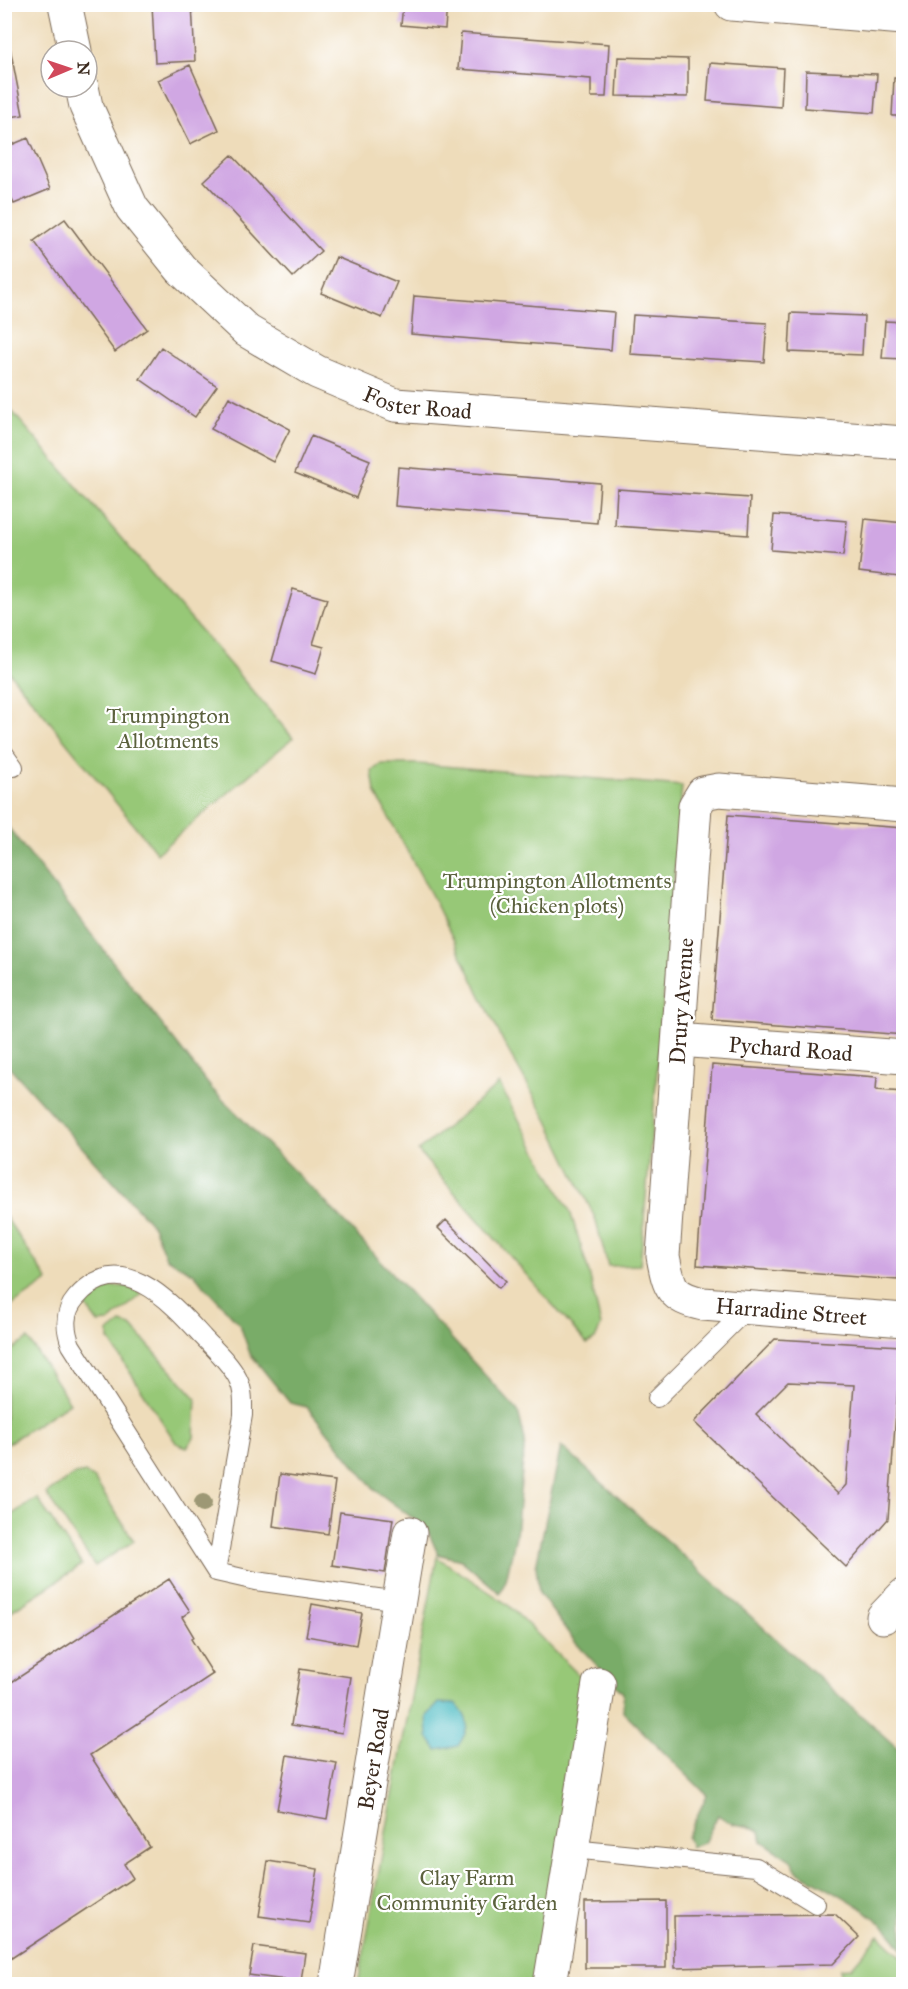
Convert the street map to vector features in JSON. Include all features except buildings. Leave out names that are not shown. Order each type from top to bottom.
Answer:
[{"type":"street","points":[[65,4],[72,39]]},
{"type":"street","points":[[731,4],[903,18]]},
{"type":"street","name":"Foster Road","points":[[85,99],[132,208],[181,269],[247,331],[317,372],[395,405],[903,443]]},
{"type":"street","name":"Drury Avenue","points":[[682,1299],[669,1285],[663,1256],[695,806],[704,793],[719,790],[903,805]]},
{"type":"street","name":"Pychard Road","points":[[679,1040],[903,1057]]},
{"type":"street","name":"Harradine Street","points":[[682,1299],[748,1308],[903,1320]]},
{"type":"street","name":"Beyer Road","points":[[336,1984],[410,1533]]},
{"type":"street","points":[[550,1984],[599,1684]]},
{"type":"lane","points":[[216,1572],[243,1415],[243,1392],[239,1380],[194,1327],[144,1282],[122,1276],[97,1281],[84,1289],[69,1311],[66,1323],[71,1345],[216,1572],[256,1581],[399,1601]]},
{"type":"lane","points":[[657,1398],[748,1308]]},
{"type":"lane","points":[[572,1849],[756,1867],[816,1904]]},
{"type":"green space","name":"Trumpington Allotments","points":[[4,402],[293,738],[157,853],[5,667]]},
{"type":"green space","name":"Trumpington Allotments (Chicken plots)","points":[[381,764],[418,764],[682,786],[640,1265],[608,1266],[595,1218],[548,1121],[505,1045],[432,896],[375,792],[372,771]]},
{"type":"green space","points":[[4,822],[212,1089],[341,1218],[518,1411],[525,1440],[516,1535],[506,1580],[500,1593],[461,1560],[438,1554],[427,1529],[375,1490],[307,1407],[290,1403],[250,1354],[240,1325],[193,1273],[166,1258],[153,1226],[5,1062]]},
{"type":"green space","points":[[499,1084],[570,1211],[589,1273],[601,1326],[595,1339],[587,1344],[418,1151]]},
{"type":"green space","points":[[5,1216],[48,1281],[4,1310]]},
{"type":"green space","points":[[127,1286],[142,1294],[109,1322],[98,1323],[87,1308],[87,1299],[110,1287]]},
{"type":"green space","points":[[121,1323],[131,1326],[196,1398],[194,1438],[187,1447],[176,1443],[109,1340],[109,1332]]},
{"type":"green space","points":[[28,1339],[70,1403],[5,1445],[5,1355]]},
{"type":"green space","points":[[561,1446],[903,1753],[903,1950],[894,1937],[870,1914],[797,1871],[791,1860],[762,1841],[760,1831],[735,1824],[718,1815],[704,1843],[691,1847],[687,1837],[707,1795],[623,1712],[623,1693],[575,1642],[539,1593],[536,1566]]},
{"type":"green space","points":[[85,1473],[95,1480],[134,1541],[95,1566],[46,1494],[74,1475]]},
{"type":"green space","points":[[37,1498],[82,1565],[5,1615],[5,1519]]},
{"type":"green space","name":"Clay Farm Community Garden","points":[[437,1557],[507,1604],[593,1689],[541,1984],[358,1984]]},
{"type":"green space","points":[[879,1935],[903,1958],[903,1984],[840,1984],[840,1969],[851,1968]]},
{"type":"water","points":[[439,1703],[456,1704],[464,1715],[467,1729],[458,1746],[437,1750],[428,1737],[427,1716]]}]
